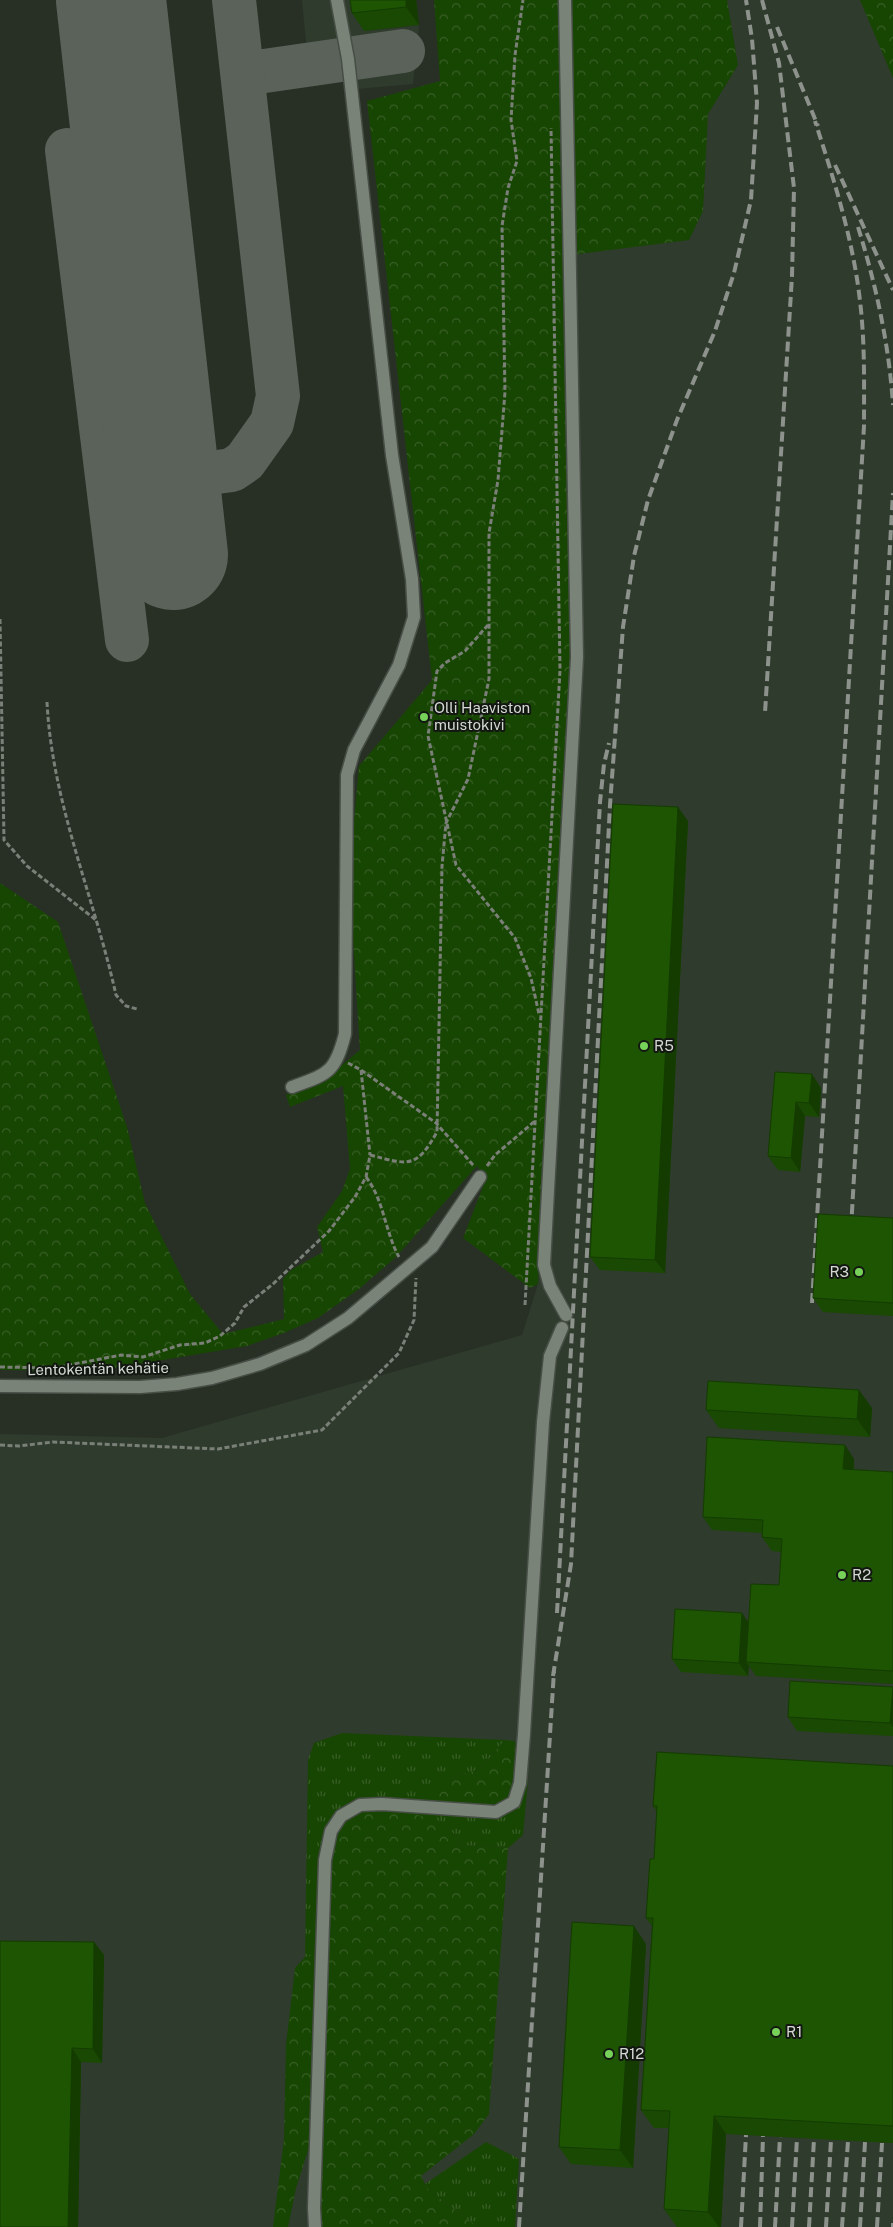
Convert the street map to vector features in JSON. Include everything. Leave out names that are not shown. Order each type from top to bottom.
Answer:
[{"type":"street","points":[[292,1087],[322,1076],[338,1059],[345,1034],[348,774],[354,750],[399,665],[414,617],[412,579],[392,455],[348,58],[337,0]]},
{"type":"street","points":[[565,0],[577,656],[544,1265],[550,1286],[566,1315]]},
{"type":"street","name":"Lentokentän kehätie","points":[[0,1386],[140,1387],[177,1384],[212,1378],[260,1364],[306,1345],[348,1318],[432,1247],[480,1177]]},
{"type":"street","points":[[315,2227],[314,2208],[325,1860],[331,1831],[341,1816],[360,1806],[382,1804],[496,1812],[514,1802],[520,1783],[543,1422],[550,1356],[562,1328]]},
{"type":"path","points":[[523,0],[515,55],[511,120],[517,161],[508,188],[502,226],[505,392],[498,480],[489,532],[488,627],[465,651],[445,663],[437,671],[428,736],[456,865],[515,938],[531,978],[540,1020]]},
{"type":"path","points":[[525,1305],[560,670],[551,120]]},
{"type":"path","points":[[0,619],[4,840],[27,866],[96,920]]},
{"type":"path","points":[[370,1155],[403,1164],[424,1155],[437,1132],[442,866],[446,823],[468,779],[479,729],[489,679],[488,621]]},
{"type":"path","points":[[47,702],[49,734],[61,799],[116,995],[126,1006],[137,1009]]},
{"type":"path","points":[[338,1059],[361,1070],[436,1123],[473,1164],[480,1177],[495,1155],[534,1121]]},
{"type":"path","points":[[0,1367],[54,1368],[120,1355],[143,1357],[180,1345],[205,1343],[220,1336],[235,1323],[244,1307],[273,1284],[329,1231],[355,1197],[366,1177],[370,1155],[361,1070]]},
{"type":"path","points":[[366,1177],[378,1199],[392,1244],[406,1269]]},
{"type":"path","points":[[0,1445],[19,1446],[53,1442],[218,1449],[322,1430],[399,1353],[414,1320],[416,1260]]},
{"type":"shaded area","points":[[302,0],[361,0],[364,31],[419,25],[413,84],[357,89],[340,70],[309,73]]},
{"type":"shaded area","points":[[560,0],[893,0],[893,2227],[0,2227],[0,1434],[162,1438],[522,1335],[538,1284],[572,648]]},
{"type":"green space","points":[[434,0],[727,0],[738,65],[708,114],[703,211],[689,240],[563,256],[572,648],[538,1284],[530,1288],[463,1238],[486,1179],[477,1166],[396,1257],[359,1289],[318,1318],[284,1333],[247,1346],[97,1371],[0,1370],[0,883],[58,922],[127,1127],[145,1203],[190,1294],[223,1334],[284,1319],[283,1279],[291,1270],[323,1252],[317,1227],[342,1191],[350,1169],[343,1086],[290,1107],[286,1095],[331,1074],[360,1050],[349,876],[359,766],[432,680],[367,101],[440,81]]},
{"type":"green space","points":[[860,0],[893,0],[893,78]]},
{"type":"green space","points":[[342,1733],[505,1740],[480,1769],[444,1780],[512,1797],[515,1741],[528,1780],[523,1835],[508,1848],[463,1845],[444,1822],[319,1845],[316,1956],[305,1957],[308,1760],[314,1743]]},
{"type":"green space","points":[[505,1740],[515,1741],[512,1797],[428,1797],[444,1780],[480,1769]]},
{"type":"green space","points":[[367,1809],[402,1811],[444,1822],[463,1845],[508,1848],[489,2114],[474,2134],[421,2176],[428,2190],[478,2227],[309,2227],[310,2144],[296,2188],[288,2227],[273,2227],[284,2139],[286,2045],[295,1968],[305,1957],[316,1955],[319,1845],[344,1818]]},
{"type":"green space","points":[[486,2142],[519,2159],[515,2227],[478,2227],[428,2190],[425,2184]]},
{"type":"building","points":[[350,0],[406,0],[406,7],[352,13]]},
{"type":"building","name":"R5","points":[[613,804],[678,807],[655,1260],[590,1257]]},
{"type":"building","points":[[775,1072],[812,1074],[809,1103],[796,1102],[791,1158],[768,1156]]},
{"type":"building","name":"R3","points":[[818,1214],[893,1218],[893,1303],[813,1298]]},
{"type":"building","points":[[708,1381],[859,1390],[857,1419],[706,1410]]},
{"type":"building","name":"R2","points":[[707,1437],[845,1445],[843,1469],[893,1472],[893,1671],[746,1662],[751,1584],[779,1585],[782,1539],[762,1537],[763,1520],[703,1517]]},
{"type":"building","points":[[675,1609],[742,1613],[739,1663],[672,1659]]},
{"type":"building","points":[[790,1681],[893,1687],[890,1723],[788,1717]]},
{"type":"building","name":"R1","points":[[657,1752],[893,1766],[893,2126],[714,2116],[708,2212],[664,2209],[670,2111],[641,2110],[653,1918],[646,1918],[650,1859],[654,1859],[657,1806],[653,1806]]},
{"type":"building","name":"R12","points":[[572,1922],[634,1926],[620,2150],[559,2147]]},
{"type":"building","points":[[0,1941],[94,1942],[93,2049],[72,2048],[68,2227],[0,2227]]},
{"type":"taxiway","points":[[165,479],[232,470],[245,461],[272,423],[278,396],[234,0]]},
{"type":"taxiway","points":[[243,74],[403,51]]},
{"type":"taxiway","points":[[67,150],[127,640]]},
{"type":"runway","points":[[111,0],[173,555]]},
{"type":"railway","points":[[553,1676],[571,1564],[610,805],[623,627],[634,556],[648,500],[677,420],[715,331],[734,273],[751,200],[757,103],[752,39],[746,0]]},
{"type":"railway","points":[[762,0],[779,63],[794,188],[792,276],[765,713]]},
{"type":"railway","points":[[777,27],[818,126]]},
{"type":"railway","points":[[812,1303],[864,426],[863,332],[857,278],[842,210],[815,121]]},
{"type":"railway","points":[[835,165],[893,290]]},
{"type":"railway","points":[[858,227],[881,315],[893,405]]},
{"type":"railway","points":[[851,1229],[893,493]]},
{"type":"railway","points":[[557,1613],[600,802],[604,764],[609,743]]},
{"type":"railway","points":[[519,2227],[554,1671]]},
{"type":"railway","points":[[741,2227],[746,2135]]},
{"type":"railway","points":[[760,2227],[763,2136]]},
{"type":"railway","points":[[775,2227],[780,2137]]},
{"type":"railway","points":[[792,2227],[797,2138]]},
{"type":"railway","points":[[809,2227],[814,2139]]},
{"type":"railway","points":[[826,2227],[831,2140]]},
{"type":"railway","points":[[842,2227],[848,2141]]},
{"type":"railway","points":[[860,2227],[865,2142]]},
{"type":"railway","points":[[877,2227],[882,2143]]},
{"type":"place","name":"Olli Haaviston muistokivi","points":[[424,717]]},
{"type":"place","name":"R5","points":[[644,1046]]},
{"type":"place","name":"R3","points":[[859,1272]]},
{"type":"place","name":"R2","points":[[842,1575]]},
{"type":"place","name":"R1","points":[[776,2032]]},
{"type":"place","name":"R12","points":[[609,2054]]}]
